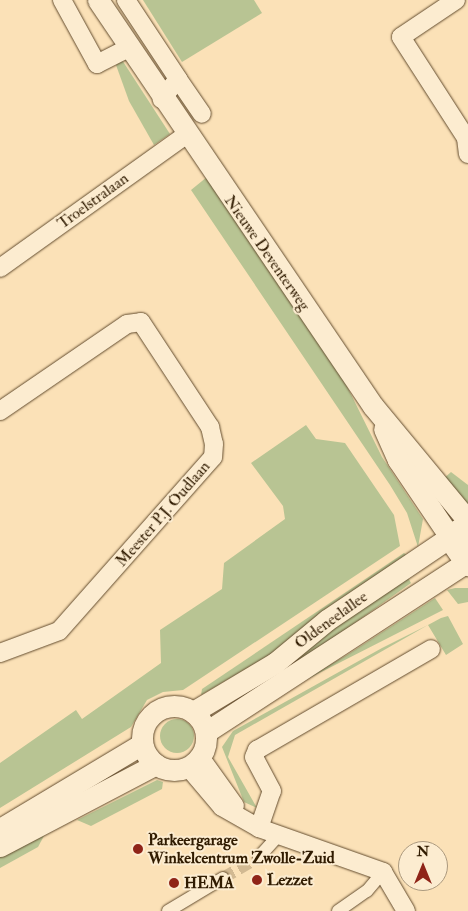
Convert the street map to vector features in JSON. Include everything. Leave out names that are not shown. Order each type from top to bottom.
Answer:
[{"type":"main road","name":"Nieuwe Deventerweg","points":[[459,532],[468,562]]},
{"type":"street","points":[[62,0],[96,64],[128,48]]},
{"type":"street","points":[[126,0],[202,114]]},
{"type":"street","points":[[456,0],[401,37],[466,138],[468,154]]},
{"type":"street","name":"Nieuwe Deventerweg","points":[[105,2],[128,48],[373,406],[468,521]]},
{"type":"street","points":[[162,99],[178,79]]},
{"type":"street","name":"Troelstralaan","points":[[0,268],[186,135]]},
{"type":"street","name":"Meester P.J. Oudlaan","points":[[0,411],[127,324],[140,322],[210,427],[214,444],[213,457],[59,631],[0,653]]},
{"type":"street","name":"Nieuwe Deventerweg","points":[[373,406],[398,460],[459,532]]},
{"type":"street","name":"Oldeneelallee","points":[[194,712],[275,663],[327,620],[459,532]]},
{"type":"street","name":"Oldeneelallee","points":[[206,732],[468,562]]},
{"type":"street","points":[[252,823],[272,791],[254,757],[256,750],[431,649]]},
{"type":"street","points":[[173,706],[194,712],[206,732],[194,762],[173,770],[156,764],[142,744],[142,733],[153,714],[173,706]]},
{"type":"street","points":[[0,829],[142,744]]},
{"type":"street","points":[[194,762],[222,807],[279,835],[383,872],[406,911]]},
{"type":"street","points":[[0,846],[156,764]]},
{"type":"street","points":[[259,857],[279,835]]},
{"type":"street","points":[[338,911],[367,891],[383,872]]},
{"type":"street","points":[[168,911],[223,878]]},
{"type":"green space","points":[[143,0],[254,0],[262,13],[182,62]]},
{"type":"green space","points":[[122,60],[170,134],[154,145],[129,101],[116,65]]},
{"type":"green space","points":[[207,177],[338,368],[382,457],[423,519],[418,547],[407,513],[390,485],[191,190]]},
{"type":"green space","points":[[306,425],[316,439],[345,443],[394,515],[400,546],[183,690],[163,692],[147,700],[131,727],[0,808],[0,763],[76,710],[82,719],[161,663],[160,630],[222,589],[224,563],[285,519],[283,506],[251,463]]},
{"type":"green space","points":[[451,472],[468,485],[468,505],[442,480]]},
{"type":"green space","points":[[404,553],[410,558],[285,646],[201,695],[202,689]]},
{"type":"green space","points":[[407,576],[411,583],[248,699],[243,689]]},
{"type":"green space","points":[[468,588],[468,602],[458,604],[447,590]]},
{"type":"green space","points":[[435,598],[443,610],[282,692],[347,655]]},
{"type":"green space","points":[[448,616],[463,644],[446,655],[428,625]]},
{"type":"green space","points":[[428,625],[235,735],[228,757],[257,808],[244,802],[222,747],[233,731],[382,648]]},
{"type":"green space","points":[[177,719],[189,724],[194,736],[189,748],[177,753],[165,748],[160,736],[165,724]]},
{"type":"green space","points":[[157,780],[163,782],[162,789],[91,826],[77,820]]},
{"type":"green space","points":[[45,834],[38,847],[0,868],[0,857]]},
{"type":"tunnel","points":[[223,878],[259,857]]},
{"type":"place","name":"Parkeergarage Winkelcentrum Zwolle-Zuid","points":[[138,849]]},
{"type":"place","name":"Lezzet","points":[[257,880]]},
{"type":"place","name":"HEMA","points":[[174,883]]}]
